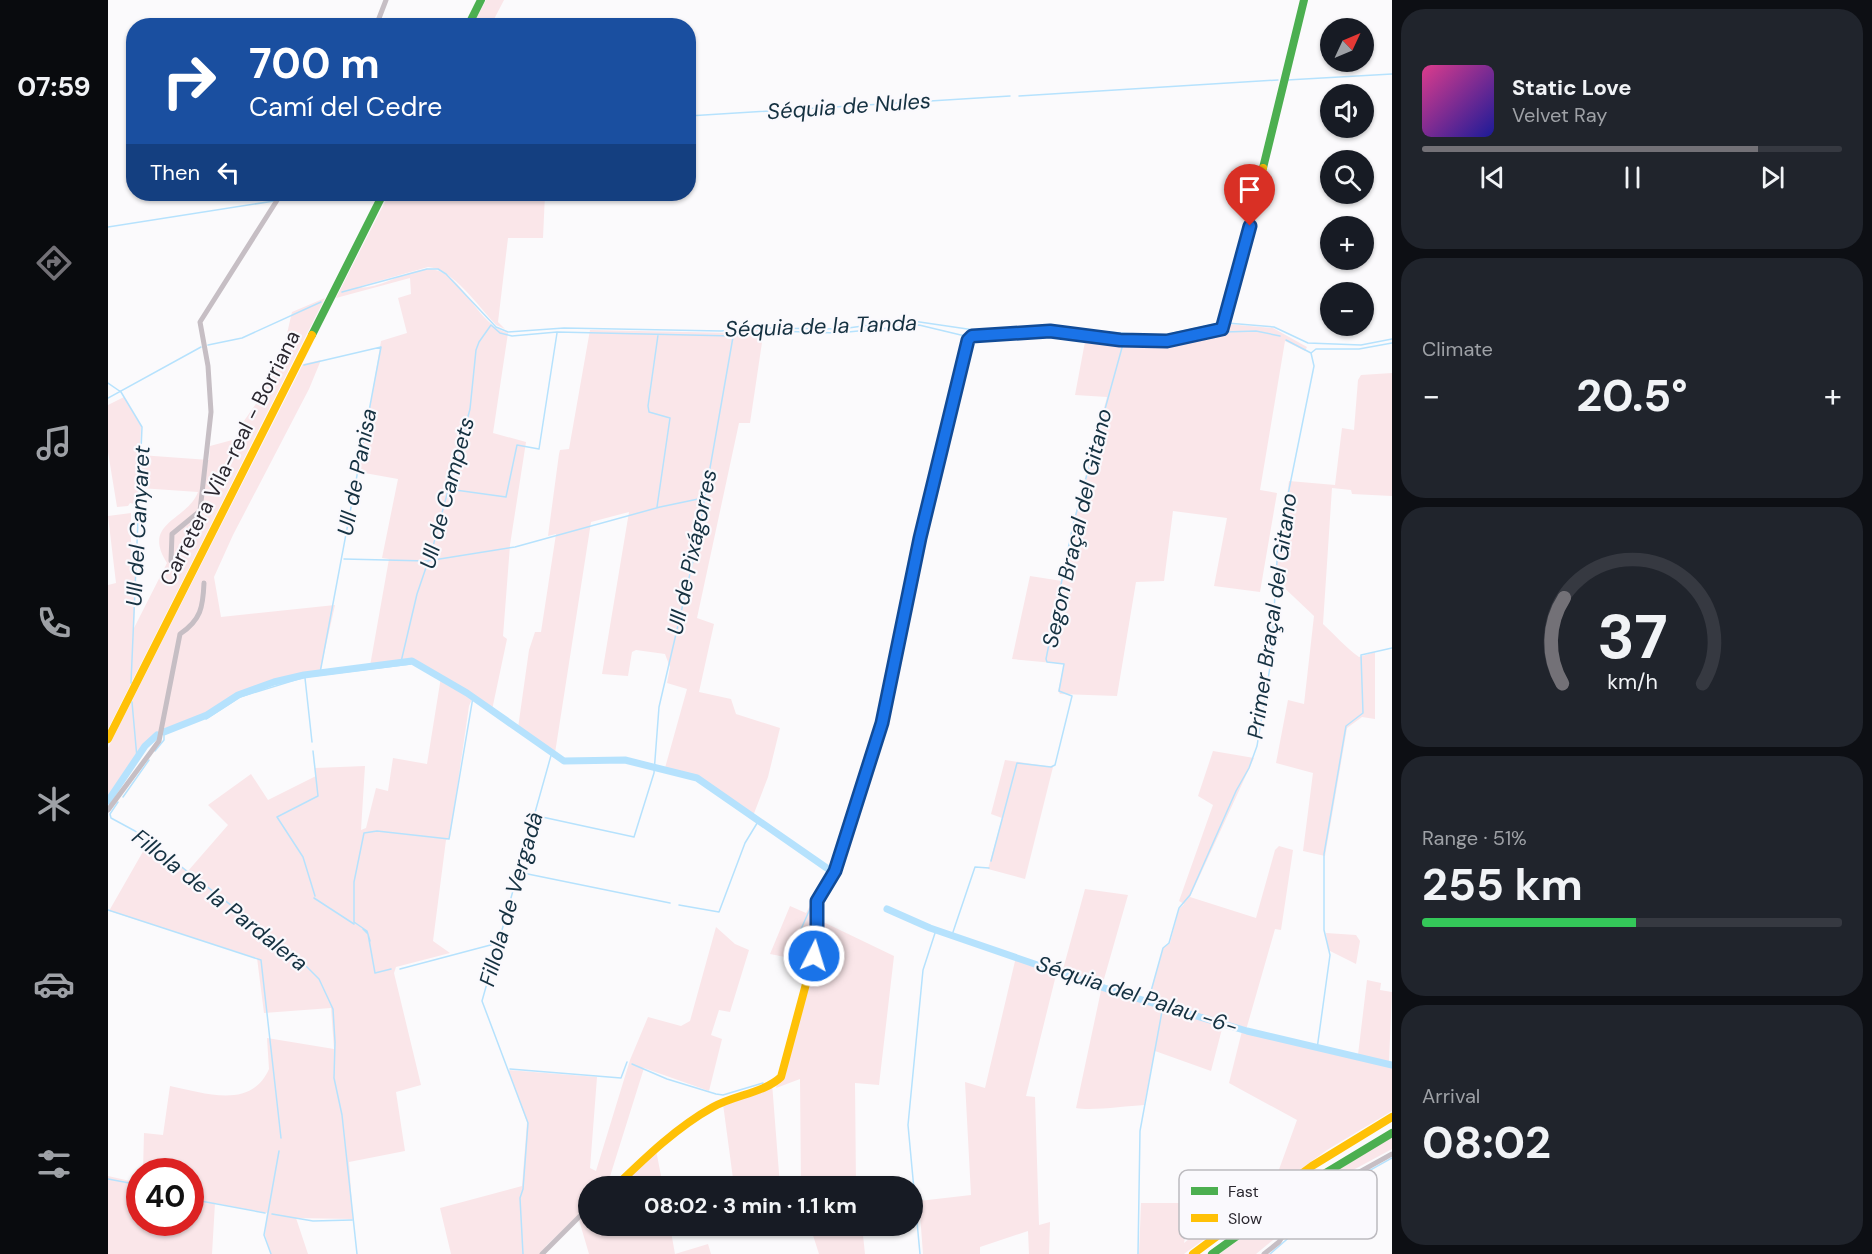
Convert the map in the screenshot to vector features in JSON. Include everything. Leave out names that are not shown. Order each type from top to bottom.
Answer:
[{"type":"street","points":[[379,18],[386,0]]},
{"type":"street","points":[[472,18],[481,0]]},
{"type":"street","points":[[627,1176],[688,1123],[724,1100],[774,1083],[781,1077],[817,943],[817,901],[835,871],[882,723],[920,538],[970,338],[1050,331],[1120,340],[1167,341],[1222,329],[1245,250],[1285,71],[1304,0]]},
{"type":"street","points":[[171,561],[172,534],[200,511],[211,412],[208,366],[200,322],[277,201]]},
{"type":"street","name":"Carretera Vila-real - Borriana","points":[[108,739],[379,201]]},
{"type":"street","points":[[108,810],[159,741],[180,633],[198,620],[204,605],[204,583]]},
{"type":"street","points":[[1307,1170],[1392,1118]]},
{"type":"street","points":[[1330,1170],[1392,1132]]},
{"type":"street","points":[[1363,1170],[1392,1154]]},
{"type":"street","points":[[542,1254],[578,1218]]},
{"type":"street","points":[[1193,1254],[1213,1239]]},
{"type":"street","points":[[1212,1254],[1233,1239]]},
{"type":"street","points":[[1264,1254],[1281,1239]]},
{"type":"shaded area","points":[[486,0],[504,0],[495,18],[477,18]]},
{"type":"shaded area","points":[[385,201],[545,201],[543,238],[508,238],[498,322],[505,329],[496,325],[456,281],[437,269],[428,267],[358,287],[377,285],[409,273],[429,269],[439,271],[457,284],[488,321],[508,333],[493,433],[526,442],[510,545],[503,636],[507,639],[492,710],[473,697],[469,706],[450,837],[446,840],[433,941],[450,953],[396,967],[394,973],[421,1085],[396,1092],[405,1151],[349,1162],[353,1219],[296,1218],[308,1254],[271,1254],[265,1235],[267,1213],[215,1203],[212,1254],[108,1254],[108,1176],[126,1180],[126,1236],[204,1236],[204,1158],[143,1158],[144,1133],[163,1135],[170,1086],[226,1096],[251,1090],[261,1082],[269,1069],[267,1038],[334,1049],[331,1008],[264,1013],[257,958],[109,911],[149,841],[188,871],[228,825],[208,805],[251,774],[268,800],[316,776],[315,768],[365,766],[361,830],[366,828],[376,788],[388,791],[393,758],[427,764],[441,677],[413,661],[370,666],[389,559],[382,558],[398,479],[359,472],[381,341],[407,333],[398,298],[411,294],[410,278],[336,298]]},
{"type":"shaded area","points":[[325,298],[108,729],[108,585],[116,583],[108,516],[131,513],[131,551],[137,551],[134,628],[167,563],[160,549],[159,539],[162,530],[185,510],[198,492],[140,488],[139,505],[130,503],[128,506],[117,507],[108,452],[108,405],[124,397],[141,426],[140,455],[209,460],[210,446],[236,439],[239,428],[260,398],[263,384],[283,351],[292,312]]},
{"type":"shaded area","points":[[1228,324],[1273,328],[1307,347],[1305,351],[1285,341],[1260,490],[1277,493],[1260,592],[1214,586],[1227,518],[1173,511],[1164,581],[1136,582],[1117,696],[1060,694],[1058,691],[1064,664],[1012,659],[1030,576],[1062,581],[1073,522],[1107,397],[1075,395],[1087,331],[1161,337],[1205,326]]},
{"type":"shaded area","points":[[764,329],[750,423],[739,423],[697,618],[714,624],[699,692],[731,699],[736,714],[780,728],[768,777],[753,816],[698,776],[665,768],[687,689],[667,683],[670,667],[665,654],[636,650],[632,652],[628,676],[602,674],[629,512],[591,522],[555,753],[518,728],[529,650],[535,632],[541,632],[556,534],[548,536],[559,454],[560,450],[569,449],[590,330],[736,333]]},
{"type":"shaded area","points":[[321,360],[309,389],[233,535],[214,577],[221,617],[335,605],[320,672],[260,686],[238,694],[207,714],[164,731],[146,747],[108,802],[108,748],[303,364]]},
{"type":"shaded area","points":[[1392,373],[1392,496],[1352,494],[1351,490],[1332,488],[1323,624],[1359,657],[1375,652],[1375,719],[1362,717],[1347,728],[1325,856],[1303,851],[1313,773],[1276,763],[1288,700],[1304,704],[1314,616],[1275,579],[1277,554],[1289,481],[1335,485],[1342,428],[1354,430],[1358,380],[1361,375]]},
{"type":"shaded area","points":[[1213,751],[1254,758],[1190,897],[1256,918],[1275,850],[1279,846],[1293,850],[1281,930],[1275,929],[1246,1030],[1358,1055],[1367,980],[1381,983],[1380,990],[1392,992],[1389,1061],[1392,1062],[1392,1111],[1327,1150],[1300,1170],[1279,1170],[1297,1120],[1229,1083],[1242,1031],[1223,1025],[1211,1071],[1155,1051],[1144,1105],[1100,1109],[1076,1108],[1102,986],[1148,1000],[1163,948],[1170,943],[1179,909],[1184,904],[1179,901],[1213,805],[1198,796]]},
{"type":"shaded area","points":[[1005,760],[1053,767],[1025,879],[988,869],[1002,818],[991,814]]},
{"type":"shaded area","points":[[1085,889],[1128,895],[1102,986],[1062,973]]},
{"type":"shaded area","points":[[813,900],[815,901],[815,918],[894,956],[879,1085],[855,1083],[856,1176],[801,1176],[800,1079],[776,1088],[810,962],[770,954],[790,906],[806,913]]},
{"type":"shaded area","points":[[716,927],[735,944],[749,950],[730,1012],[719,1010],[711,1035],[722,1039],[709,1091],[644,1068],[610,1176],[578,1176],[578,1216],[546,1246],[544,1254],[451,1254],[440,1208],[522,1186],[527,1122],[508,1070],[597,1077],[590,1168],[596,1171],[630,1060],[648,1017],[681,1026],[690,1021]]},
{"type":"shaded area","points":[[1326,933],[1356,935],[1360,941],[1356,964],[1328,950]]},
{"type":"shaded area","points":[[1016,957],[1057,971],[1026,1096],[1035,1097],[1039,1225],[1050,1222],[1049,1254],[1029,1254],[1028,1231],[980,1247],[980,1254],[923,1254],[923,1201],[971,1195],[965,1082],[985,1088]]},
{"type":"shaded area","points":[[772,1083],[779,1176],[733,1176],[723,1104]]},
{"type":"shaded area","points":[[1392,1137],[1392,1149],[1353,1170],[1338,1170]]},
{"type":"shaded area","points":[[656,1150],[661,1176],[629,1176]]},
{"type":"shaded area","points":[[1141,1203],[1179,1203],[1179,1239],[1185,1239],[1184,1243],[1189,1239],[1205,1239],[1184,1254],[1139,1254]]},
{"type":"shaded area","points":[[584,1236],[672,1236],[675,1254],[589,1254]]},
{"type":"shaded area","points":[[813,1236],[863,1236],[865,1254],[819,1254]]},
{"type":"shaded area","points":[[1240,1239],[1274,1239],[1256,1254],[1219,1254]]},
{"type":"shaded area","points":[[708,1244],[711,1254],[675,1254]]},
{"type":"waterway","name":"Séquia de Nules","points":[[1287,80],[1392,74]]},
{"type":"waterway","name":"Séquia de Nules","points":[[1019,96],[1278,80]]},
{"type":"waterway","name":"Séquia de Nules","points":[[696,116],[1010,96]]},
{"type":"waterway","name":"Séquia de Nules","points":[[108,227],[274,201]]},
{"type":"waterway","name":"Séquia de la Tanda","points":[[342,292],[427,269],[438,269],[446,274],[496,327],[508,332],[564,328],[721,331],[762,328],[841,329],[906,320],[981,331]]},
{"type":"waterway","name":"Séquia de la Tanda","points":[[208,345],[242,338],[321,302]]},
{"type":"waterway","name":"Séquia de la Tanda","points":[[1043,327],[1160,336],[1219,323]]},
{"type":"waterway","name":"Séquia de la Tanda","points":[[1227,323],[1274,327],[1308,343],[1361,345],[1392,339]]},
{"type":"waterway","name":"Séquia de la Tanda","points":[[401,662],[417,594],[432,550],[470,409],[476,350],[491,325],[500,333],[512,336],[557,332],[733,336],[774,331],[838,333],[919,325],[965,336]]},
{"type":"waterway","points":[[1225,332],[1256,331],[1280,336]]},
{"type":"waterway","name":"Ull de Campets","points":[[448,489],[506,497],[517,445],[539,449],[557,333]]},
{"type":"waterway","points":[[657,507],[670,418],[649,412],[648,406],[658,335]]},
{"type":"waterway","name":"Ull de Pixágorres","points":[[533,815],[634,837],[654,773],[659,707],[696,548],[733,337]]},
{"type":"waterway","points":[[1286,340],[1311,353],[1316,349],[1359,349],[1392,343]]},
{"type":"waterway","points":[[1171,344],[1179,343]]},
{"type":"waterway","name":"Segon Braçal del Gitano","points":[[991,861],[1017,763],[1051,767],[1055,765],[1072,696],[1059,691],[1064,664],[1047,662],[1046,659],[1073,525],[1123,344]]},
{"type":"waterway","name":"Séquia de la Tanda","points":[[108,398],[201,347]]},
{"type":"waterway","name":"Ull de Panisa","points":[[304,365],[381,347],[320,673]]},
{"type":"waterway","name":"Primer Braçal del Gitano","points":[[1148,1002],[1163,948],[1169,943],[1179,908],[1190,895],[1257,746],[1271,661],[1278,544],[1314,366],[1311,353]]},
{"type":"waterway","name":"Ull del Canyaret","points":[[108,383],[121,392],[142,427],[131,683]]},
{"type":"waterway","name":"Ull de Campets","points":[[344,559],[427,561],[515,547],[660,507],[703,498]]},
{"type":"waterway","points":[[1317,1049],[1330,955],[1324,930],[1324,854],[1346,726],[1363,713],[1361,655],[1392,648]]},
{"type":"waterway","name":"Séquia del Palau -6-","points":[[206,719],[240,697],[305,677],[411,664],[412,661]]},
{"type":"waterway","name":"Séquia del Palau -6-","points":[[164,732],[207,715],[238,695],[274,682],[304,675],[412,661],[467,693],[564,761],[625,760],[697,778],[831,871]]},
{"type":"waterway","points":[[305,678],[312,742]]},
{"type":"waterway","points":[[370,941],[367,931],[354,922],[354,882],[364,833],[377,831],[449,839],[473,697]]},
{"type":"waterway","name":"Ull del Canyaret","points":[[132,702],[137,758]]},
{"type":"waterway","name":"Fillola de la Pardalera","points":[[155,751],[164,740],[164,732]]},
{"type":"waterway","name":"Séquia del Palau -6-","points":[[108,801],[145,746],[157,735]]},
{"type":"waterway","points":[[313,751],[318,796],[277,817],[303,857],[315,896]]},
{"type":"waterway","name":"Fillola de Vergadà","points":[[523,1254],[520,1198],[523,1189],[528,1123],[482,1001],[552,752]]},
{"type":"waterway","points":[[835,856],[867,758]]},
{"type":"waterway","name":"Fillola de la Pardalera","points":[[123,797],[149,760]]},
{"type":"waterway","name":"Fillola de la Pardalera","points":[[118,802],[110,814],[111,818],[135,831],[293,953],[319,979],[333,1009],[334,1078],[342,1115],[357,1254]]},
{"type":"waterway","points":[[679,905],[719,912],[745,843],[759,820]]},
{"type":"waterway","name":"Segon Braçal del Gitano","points":[[952,935],[975,867],[989,868]]},
{"type":"waterway","points":[[518,872],[670,903]]},
{"type":"waterway","points":[[822,885],[830,872]]},
{"type":"waterway","points":[[314,898],[354,924]]},
{"type":"waterway","points":[[807,963],[789,956],[814,900]]},
{"type":"waterway","name":"Séquia del Palau -6-","points":[[887,909],[930,928],[1119,993],[1247,1031],[1392,1065]]},
{"type":"waterway","points":[[108,910],[261,960],[281,1138]]},
{"type":"waterway","points":[[363,929],[368,934],[375,973],[391,969]]},
{"type":"waterway","points":[[920,1254],[908,1125],[923,970],[936,930]]},
{"type":"waterway","points":[[400,969],[498,943]]},
{"type":"waterway","points":[[1138,1254],[1140,1131],[1163,1006]]},
{"type":"waterway","points":[[510,1069],[621,1078],[627,1062]]},
{"type":"waterway","points":[[632,1064],[667,1079],[716,1094],[723,1095],[763,1083]]},
{"type":"waterway","points":[[271,1254],[264,1235],[279,1151]]},
{"type":"waterway","points":[[1371,1170],[1392,1158]]},
{"type":"waterway","points":[[108,1179],[126,1182]]},
{"type":"waterway","points":[[204,1202],[265,1213]]},
{"type":"waterway","points":[[272,1214],[313,1221],[352,1220]]},
{"type":"waterway","points":[[1270,1254],[1287,1239]]},
{"type":"traffic: fast","points":[[472,18],[481,0]]},
{"type":"traffic: fast","points":[[1263,168],[1304,0]]},
{"type":"traffic: fast","points":[[312,335],[379,201]]},
{"type":"traffic: fast","points":[[817,901],[835,871],[882,723],[920,538],[958,381]]},
{"type":"traffic: fast","points":[[1331,1170],[1392,1133]]},
{"type":"traffic: fast","points":[[1212,1254],[1233,1239]]},
{"type":"traffic: slow","points":[[958,381],[968,340],[972,336],[1050,331],[1120,340],[1167,341],[1222,329],[1263,168]]},
{"type":"traffic: slow","points":[[108,739],[312,335]]},
{"type":"traffic: slow","points":[[626,1176],[662,1143],[700,1115],[721,1103],[766,1087],[781,1077],[817,943],[817,901]]},
{"type":"traffic: slow","points":[[1307,1170],[1392,1117]]},
{"type":"traffic: slow","points":[[1193,1254],[1213,1239]]},
{"type":"route","points":[[814,956],[817,943],[817,901],[835,871],[882,723],[916,567],[920,538],[968,340],[972,336],[1050,331],[1120,340],[1167,341],[1222,329],[1250,226]]}]
